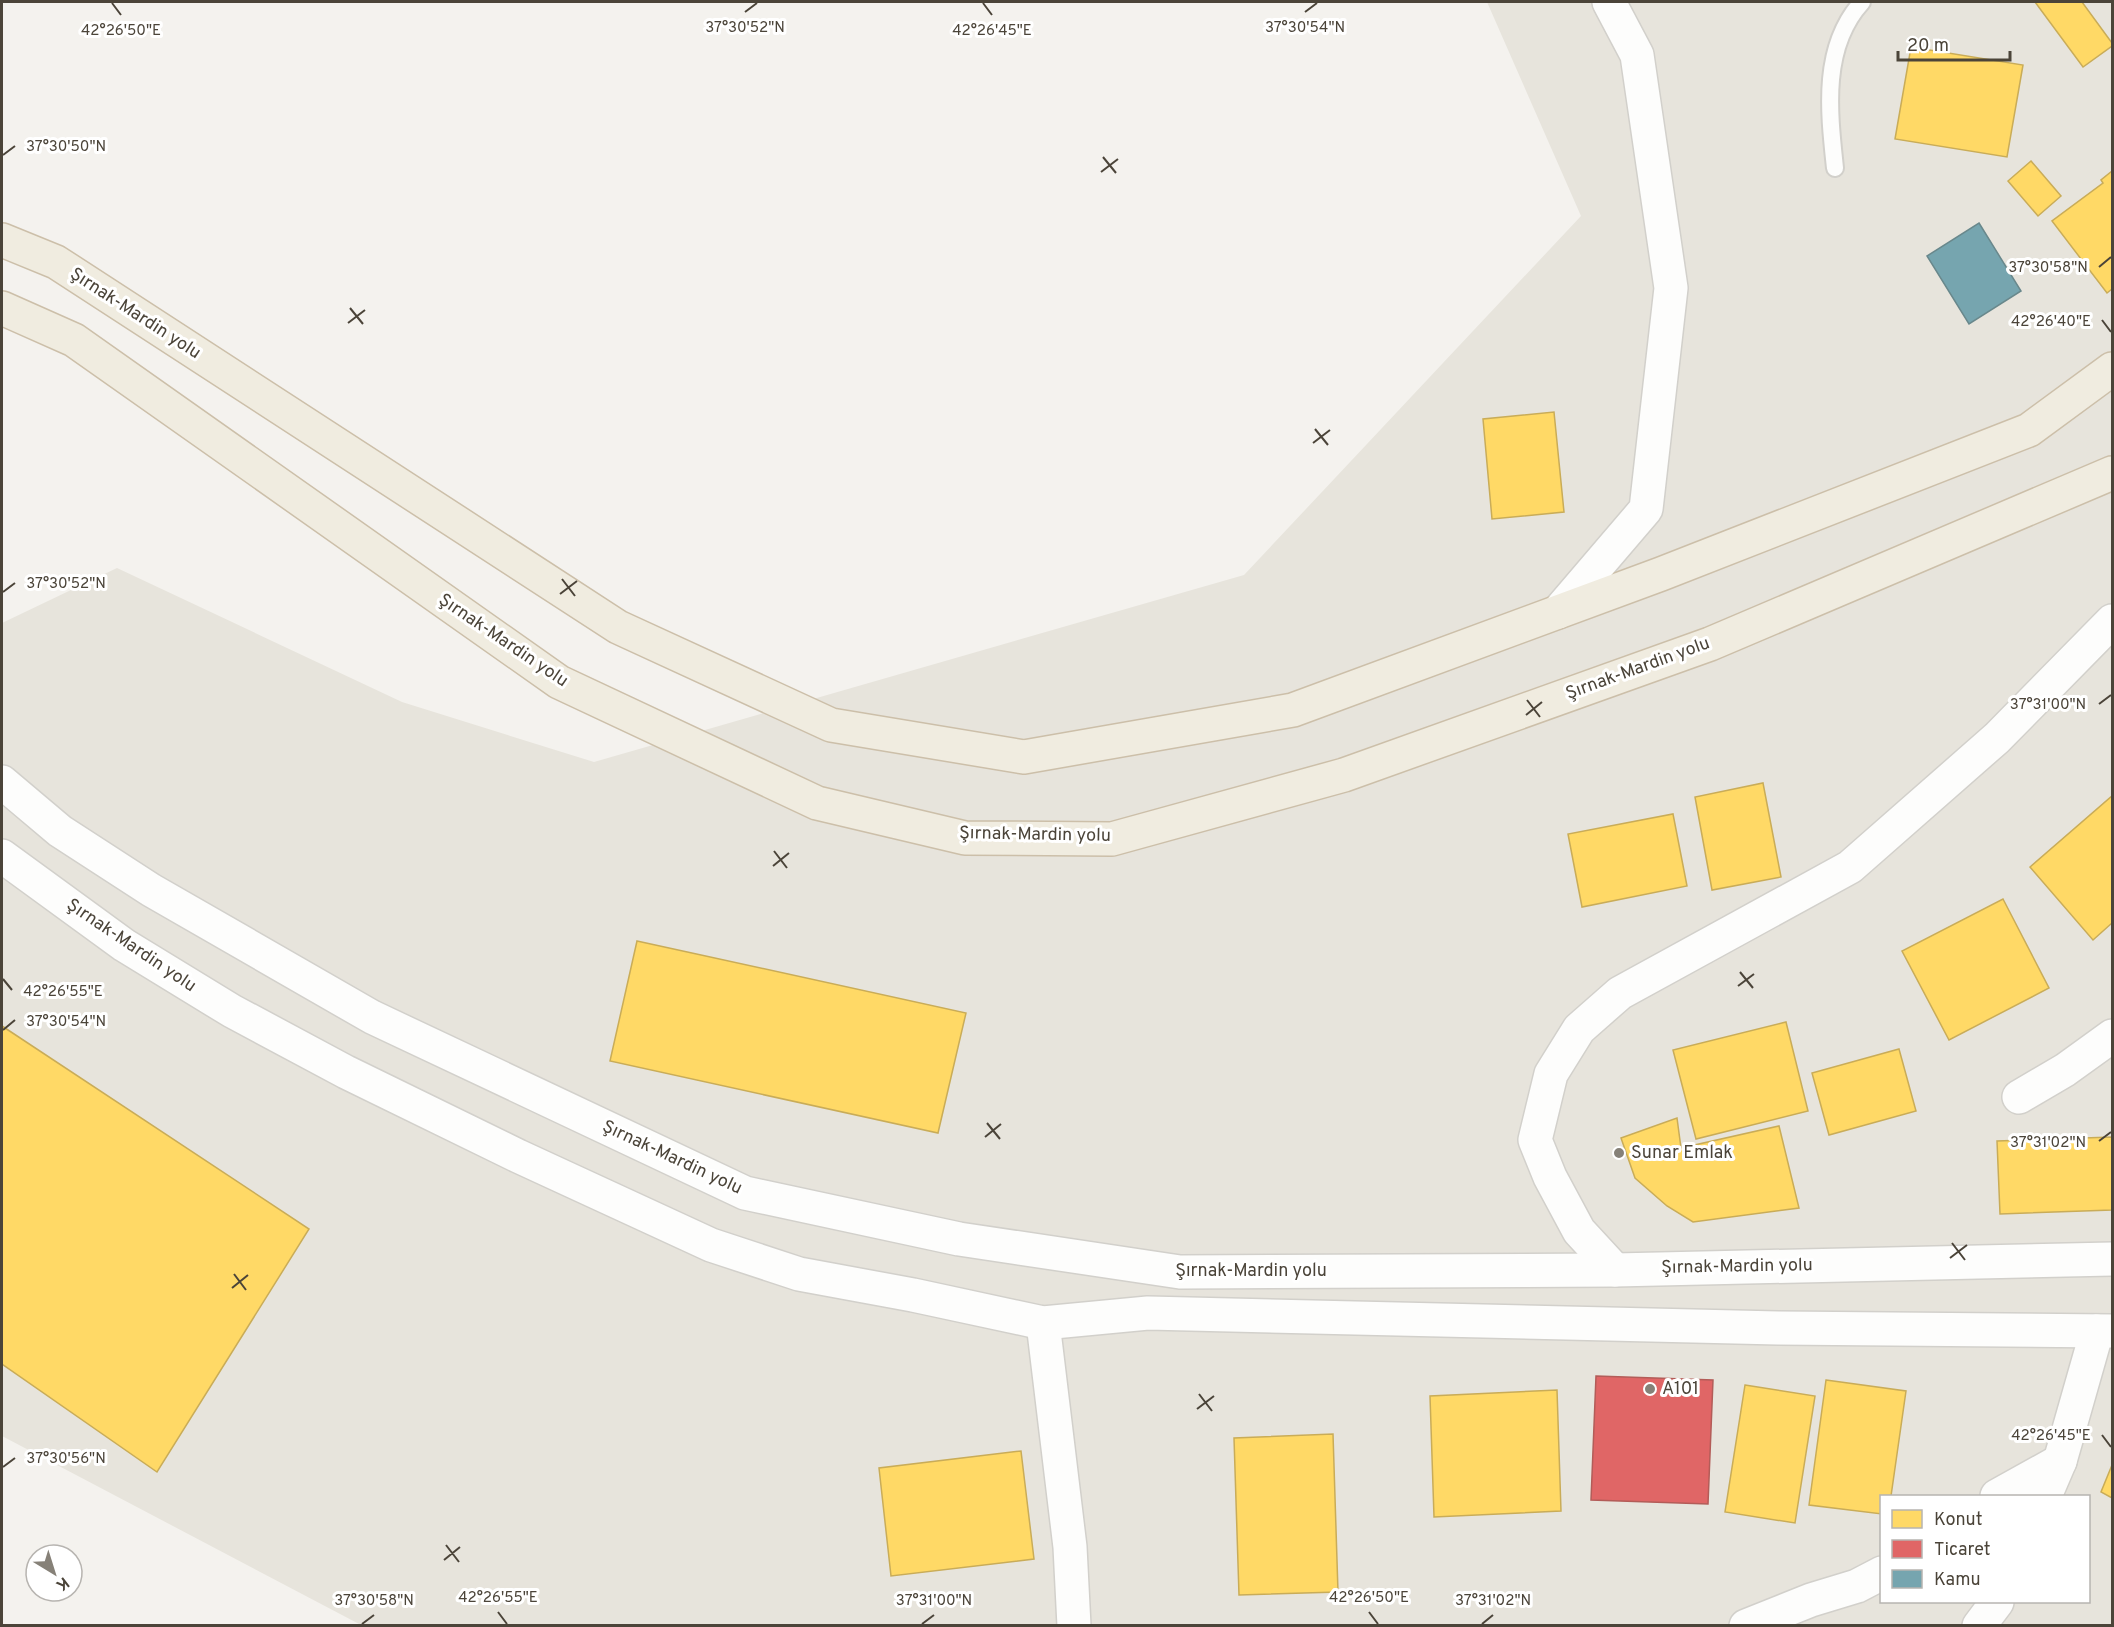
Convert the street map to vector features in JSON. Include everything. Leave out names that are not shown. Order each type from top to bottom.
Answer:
[{"type":"highway","name":"Şırnak-Mardin yolu","points":[[2,240],[56,262],[618,627],[831,725],[1024,757],[1293,710],[1661,574],[2029,430],[2112,369]]},
{"type":"highway","name":"Şırnak-Mardin yolu","points":[[2,308],[74,340],[559,682],[817,803],[965,838],[1112,839],[1344,775],[1710,644],[2112,473]]},
{"type":"street","points":[[1558,612],[1646,509],[1671,288],[1637,55],[1610,2]]},
{"type":"street","points":[[1615,1270],[1579,1231],[1550,1178],[1535,1140],[1551,1074],[1579,1029],[1620,993],[1850,867],[1997,738],[2112,621]]},
{"type":"street","name":"Şırnak-Mardin yolu","points":[[2,782],[60,831],[151,890],[372,1017],[745,1193],[959,1239],[1180,1272],[1615,1270],[2112,1259]]},
{"type":"street","name":"Şırnak-Mardin yolu","points":[[2,856],[124,945],[232,1011],[378,1088],[518,1156],[711,1245],[799,1274],[913,1295],[1043,1323],[1148,1313],[1778,1328],[2105,1331]]},
{"type":"street","points":[[2019,1097],[2065,1070],[2112,1036]]},
{"type":"street","points":[[1043,1323],[1070,1546],[1074,1626]]},
{"type":"street","points":[[2046,1495],[2105,1331]]},
{"type":"street","points":[[2000,1495],[2060,1461]]},
{"type":"street","points":[[1746,1626],[1811,1600],[1857,1586],[1880,1574]]},
{"type":"street","points":[[1979,1626],[1995,1603]]},
{"type":"lane","points":[[1835,168],[1830,86],[1839,40],[1853,12],[1862,2]]},
{"type":"shaded area","points":[[1487,2],[2112,2],[2112,1625],[361,1625],[2,1436],[2,623],[117,568],[402,702],[594,762],[1244,575],[1581,216]]},
{"type":"building: Konut","points":[[2035,2],[2082,2],[2112,46],[2083,67]]},
{"type":"building: Konut","points":[[1911,47],[2023,65],[2007,157],[1895,139]]},
{"type":"building: Konut","points":[[2031,161],[2061,196],[2038,216],[2008,181]]},
{"type":"building: Konut","points":[[2112,171],[2112,289],[2107,293],[2052,221],[2103,183],[2101,180]]},
{"type":"building: Konut","points":[[1554,412],[1564,512],[1492,519],[1483,419]]},
{"type":"building: Konut","points":[[1763,783],[1781,877],[1712,890],[1695,797]]},
{"type":"building: Konut","points":[[2112,796],[2112,923],[2093,940],[2030,867]]},
{"type":"building: Konut","points":[[1673,814],[1687,886],[1582,907],[1568,834]]},
{"type":"building: Konut","points":[[2003,899],[2049,988],[1949,1040],[1902,951]]},
{"type":"building: Konut","points":[[637,941],[966,1013],[938,1133],[610,1061]]},
{"type":"building: Konut","points":[[1786,1022],[1808,1111],[1696,1139],[1673,1050]]},
{"type":"building: Konut","points":[[2,1026],[309,1229],[157,1472],[2,1364]]},
{"type":"building: Konut","points":[[1899,1049],[1916,1111],[1829,1135],[1812,1073]]},
{"type":"building: Konut","points":[[1677,1118],[1681,1148],[1779,1126],[1799,1208],[1693,1222],[1667,1206],[1635,1178],[1621,1138]]},
{"type":"building: Konut","points":[[2112,1137],[2112,1210],[2000,1214],[1997,1141]]},
{"type":"building: Konut","points":[[1826,1380],[1906,1391],[1891,1495],[1880,1495],[1880,1514],[1809,1505]]},
{"type":"building: Konut","points":[[1745,1385],[1815,1396],[1795,1523],[1725,1512]]},
{"type":"building: Konut","points":[[1557,1390],[1561,1511],[1434,1517],[1430,1396]]},
{"type":"building: Konut","points":[[1333,1434],[1338,1592],[1239,1595],[1234,1438]]},
{"type":"building: Konut","points":[[1021,1451],[1034,1559],[891,1576],[879,1468]]},
{"type":"building: Konut","points":[[2112,1465],[2112,1498],[2101,1492]]},
{"type":"building: Ticaret","points":[[1596,1376],[1713,1380],[1708,1504],[1591,1500]]},
{"type":"building: Kamu","points":[[1979,223],[2021,291],[1969,324],[1927,256]]},
{"type":"place","name":"Sunar Emlak","points":[[1619,1153]]},
{"type":"place","name":"A101","points":[[1650,1389]]}]
